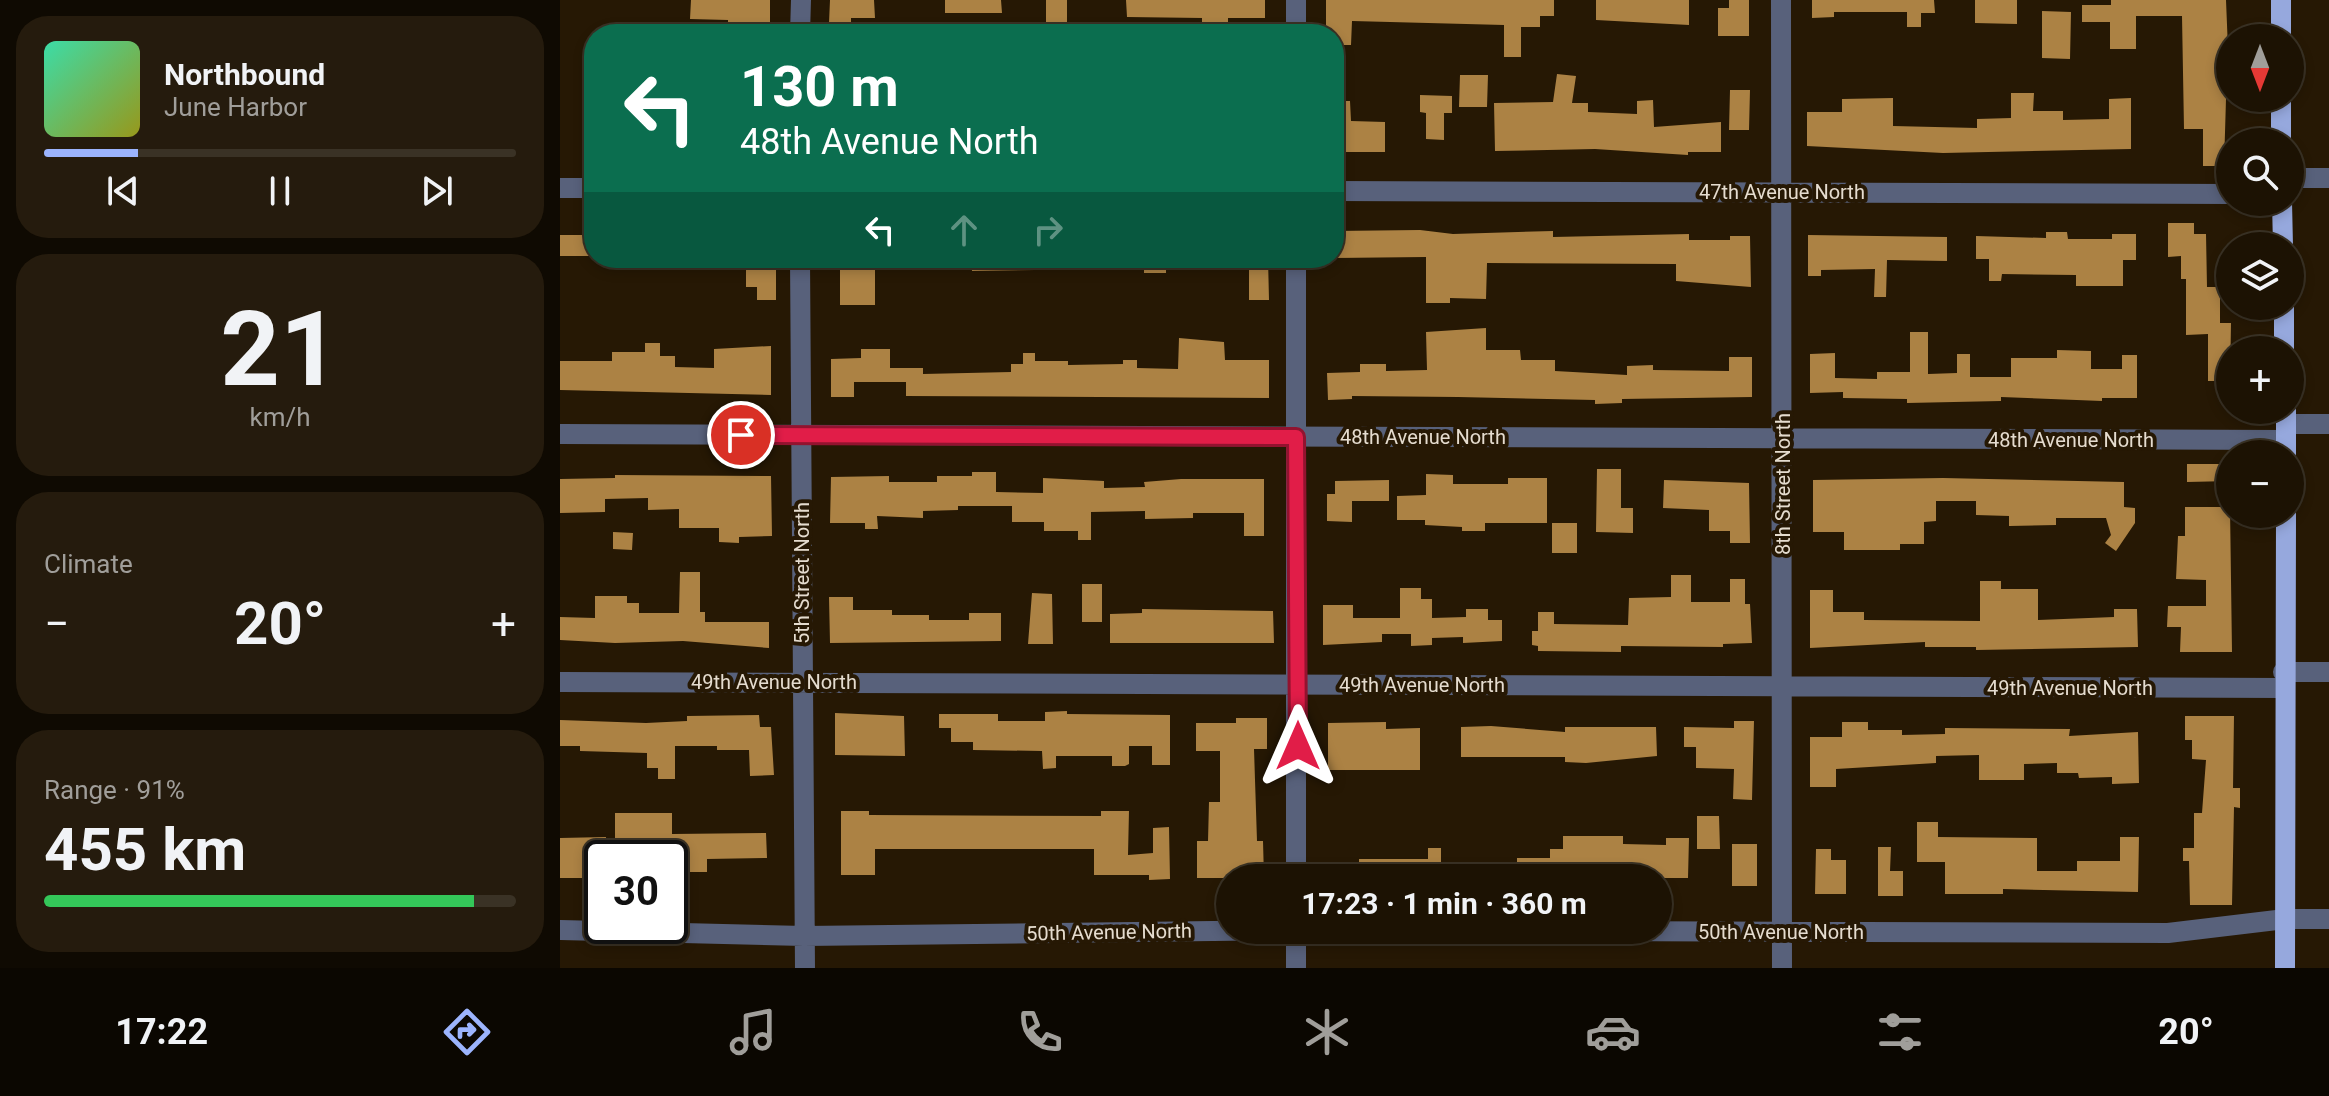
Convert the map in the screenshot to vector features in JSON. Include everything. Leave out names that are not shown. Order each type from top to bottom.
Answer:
[{"type":"main road","points":[[2281,0],[2281,24]]},
{"type":"main road","points":[[2285,968],[2286,528]]},
{"type":"street","points":[[800,24],[801,0]]},
{"type":"street","points":[[1296,0],[1296,24]]},
{"type":"street","name":"8th Street North","points":[[1781,0],[1782,968]]},
{"type":"street","points":[[2304,178],[2329,178]]},
{"type":"street","points":[[560,188],[584,188]]},
{"type":"street","name":"47th Avenue North","points":[[1344,191],[2216,194]]},
{"type":"street","name":"5th Street North","points":[[800,268],[805,968]]},
{"type":"street","points":[[1296,268],[1296,864]]},
{"type":"street","name":"48th Avenue North","points":[[560,434],[1783,438],[2286,432],[2329,424]]},
{"type":"street","name":"49th Avenue North","points":[[560,682],[1783,687],[2284,680],[2329,672]]},
{"type":"street","name":"50th Avenue North","points":[[1672,932],[2168,933],[2285,919],[2329,919]]},
{"type":"street","name":"50th Avenue North","points":[[560,930],[804,936],[1216,931]]},
{"type":"street","points":[[1296,944],[1296,968]]},
{"type":"building","points":[[691,0],[770,0],[770,24],[728,24],[728,20],[690,19]]},
{"type":"building","points":[[830,0],[874,0],[875,18],[851,18],[851,24],[829,23]]},
{"type":"building","points":[[945,0],[1001,0],[1002,13],[945,13]]},
{"type":"building","points":[[1046,0],[1067,0],[1067,24],[1046,24]]},
{"type":"building","points":[[1126,0],[1265,0],[1265,18],[1228,18],[1228,23],[1222,24],[1202,24],[1202,18],[1127,17]]},
{"type":"building","points":[[1326,0],[1554,0],[1554,16],[1540,16],[1540,27],[1521,27],[1521,57],[1504,57],[1504,25],[1352,21],[1351,45],[1344,45],[1344,24],[1326,24]]},
{"type":"building","points":[[1596,0],[1689,0],[1689,25],[1596,20]]},
{"type":"building","points":[[1729,0],[1749,0],[1749,36],[1718,36],[1718,8],[1729,8]]},
{"type":"building","points":[[1812,0],[1934,0],[1935,13],[1921,13],[1921,27],[1907,27],[1907,12],[1834,12],[1834,17],[1812,18]]},
{"type":"building","points":[[1975,0],[2017,0],[2017,24],[1975,23]]},
{"type":"building","points":[[2111,0],[2226,0],[2227,24],[2216,24],[2216,112],[2226,112],[2225,128],[2216,128],[2216,166],[2203,166],[2203,129],[2184,129],[2182,16],[2136,16],[2136,49],[2110,49],[2110,22],[2082,22],[2082,5],[2111,5]]},
{"type":"building","points":[[2042,11],[2071,12],[2070,59],[2042,58]]},
{"type":"building","points":[[1557,74],[1576,76],[1572,103],[1588,103],[1588,112],[1637,114],[1637,101],[1653,100],[1654,127],[1721,122],[1721,152],[1688,152],[1688,155],[1595,149],[1495,151],[1494,103],[1553,102]]},
{"type":"building","points":[[1460,75],[1488,75],[1487,107],[1459,107]]},
{"type":"building","points":[[1730,90],[1750,90],[1749,130],[1729,130]]},
{"type":"building","points":[[2011,93],[2034,93],[2033,111],[2063,111],[2063,120],[2109,119],[2109,99],[2131,98],[2131,149],[1943,153],[1807,146],[1807,112],[1842,112],[1842,99],[1893,98],[1893,126],[1977,128],[1977,119],[2011,118]]},
{"type":"building","points":[[1420,95],[1452,96],[1452,113],[1444,113],[1444,140],[1426,139],[1426,113],[1420,112]]},
{"type":"building","points":[[1344,101],[1350,101],[1351,121],[1385,122],[1385,152],[1344,152]]},
{"type":"building","points":[[2168,223],[2194,223],[2194,234],[2206,234],[2207,287],[2216,287],[2216,320],[2231,323],[2231,336],[2216,336],[2216,381],[2208,381],[2208,334],[2186,335],[2186,279],[2181,279],[2181,256],[2168,257]]},
{"type":"building","points":[[1420,230],[1453,234],[1553,231],[1553,237],[1689,234],[1689,240],[1730,240],[1730,236],[1750,236],[1751,287],[1676,281],[1676,264],[1487,263],[1486,299],[1450,298],[1450,303],[1426,303],[1426,257],[1344,258],[1344,231]]},
{"type":"building","points":[[2046,232],[2067,232],[2068,239],[2112,239],[2112,234],[2136,234],[2136,260],[2123,260],[2123,286],[2076,286],[2076,275],[2002,274],[2001,281],[1989,281],[1989,259],[1976,259],[1976,236],[2046,238]]},
{"type":"building","points":[[560,235],[584,235],[584,256],[560,256]]},
{"type":"building","points":[[1808,235],[1947,237],[1947,261],[1887,260],[1886,297],[1874,297],[1875,269],[1821,270],[1821,276],[1808,276]]},
{"type":"building","points":[[746,268],[776,268],[776,300],[757,300],[757,287],[746,287]]},
{"type":"building","points":[[840,268],[875,268],[875,305],[840,305]]},
{"type":"building","points":[[972,268],[1035,268],[1035,270],[972,271]]},
{"type":"building","points":[[1144,268],[1166,268],[1166,273],[1144,273]]},
{"type":"building","points":[[1249,268],[1268,268],[1269,300],[1249,300]]},
{"type":"building","points":[[1486,328],[1486,350],[1520,350],[1521,360],[1555,360],[1555,371],[1627,375],[1627,366],[1653,365],[1653,370],[1729,371],[1729,357],[1752,357],[1752,397],[1622,399],[1622,403],[1595,404],[1595,400],[1458,397],[1352,396],[1352,399],[1328,400],[1327,373],[1360,372],[1360,364],[1386,364],[1386,371],[1427,370],[1426,332]]},
{"type":"building","points":[[1910,332],[1928,332],[1928,374],[1957,373],[1957,354],[1970,354],[1970,377],[2011,377],[2011,358],[2057,358],[2057,350],[2091,351],[2091,369],[2122,369],[2122,355],[2137,355],[2137,398],[2102,398],[2102,401],[2001,397],[2001,401],[1907,403],[1907,399],[1843,398],[1843,392],[1810,393],[1810,354],[1835,353],[1835,378],[1877,379],[1877,372],[1910,372]]},
{"type":"building","points":[[1179,338],[1224,342],[1225,360],[1269,360],[1269,398],[906,396],[906,382],[854,382],[854,397],[831,397],[831,359],[861,358],[861,349],[890,349],[890,368],[923,368],[923,374],[1011,372],[1011,364],[1023,364],[1023,353],[1035,353],[1035,361],[1068,361],[1068,365],[1123,364],[1123,360],[1137,360],[1137,368],[1178,369]]},
{"type":"building","points":[[645,343],[660,343],[660,356],[675,356],[675,367],[714,368],[714,349],[771,346],[771,395],[560,390],[560,361],[612,361],[612,352],[645,352]]},
{"type":"building","points":[[2187,464],[2216,464],[2216,481],[2187,482]]},
{"type":"building","points":[[1597,469],[1621,469],[1621,508],[1633,508],[1633,533],[1596,532]]},
{"type":"building","points":[[972,472],[996,472],[996,492],[1043,493],[1043,478],[1104,481],[1104,488],[1145,487],[1144,482],[1181,479],[1264,479],[1264,536],[1244,536],[1244,513],[1193,513],[1193,518],[1145,519],[1145,511],[1091,512],[1091,540],[1078,540],[1078,531],[1044,531],[1044,522],[1012,522],[1012,506],[958,506],[958,510],[923,511],[923,518],[877,516],[878,529],[865,529],[865,523],[830,523],[831,477],[889,476],[889,482],[937,482],[937,476],[972,476]]},
{"type":"building","points":[[1426,474],[1453,475],[1453,484],[1508,484],[1508,478],[1547,478],[1547,523],[1485,523],[1485,531],[1462,531],[1462,527],[1425,525],[1425,520],[1397,520],[1397,496],[1426,495]]},
{"type":"building","points":[[615,475],[771,476],[772,536],[739,537],[739,543],[719,542],[719,528],[679,528],[679,509],[648,510],[648,498],[605,499],[605,512],[560,513],[560,479],[615,478]]},
{"type":"building","points":[[1943,478],[2124,482],[2124,507],[2135,508],[2135,523],[2116,551],[2105,543],[2111,535],[2106,518],[2056,518],[2056,525],[2009,526],[2009,516],[1976,515],[1976,501],[1936,501],[1936,521],[1924,522],[1924,544],[1900,544],[1900,550],[1844,550],[1844,532],[1813,532],[1813,480]]},
{"type":"building","points":[[1389,480],[1389,501],[1352,501],[1352,522],[1327,521],[1327,494],[1335,494],[1335,481]]},
{"type":"building","points":[[1664,480],[1749,483],[1750,543],[1730,543],[1730,531],[1709,531],[1709,510],[1663,508]]},
{"type":"building","points":[[2185,507],[2216,507],[2216,528],[2230,528],[2232,652],[2180,652],[2181,627],[2167,627],[2168,606],[2206,606],[2206,580],[2176,579],[2178,536],[2185,536]]},
{"type":"building","points":[[1552,523],[1577,523],[1577,553],[1552,553]]},
{"type":"building","points":[[613,532],[633,533],[632,550],[613,549]]},
{"type":"building","points":[[680,572],[700,572],[700,612],[705,612],[705,622],[769,622],[769,648],[683,641],[615,643],[560,640],[560,617],[595,618],[595,596],[627,596],[627,603],[639,603],[639,613],[679,613]]},
{"type":"building","points":[[1671,575],[1691,575],[1691,602],[1730,602],[1730,579],[1745,579],[1745,604],[1750,604],[1752,643],[1723,644],[1723,647],[1621,646],[1621,652],[1538,651],[1538,646],[1532,645],[1532,631],[1538,631],[1538,612],[1554,612],[1554,624],[1628,625],[1629,598],[1671,597]]},
{"type":"building","points":[[1980,581],[2001,581],[2001,589],[2038,589],[2038,620],[2114,617],[2114,609],[2137,609],[2138,647],[1976,650],[1976,647],[1925,647],[1925,642],[1810,648],[1810,590],[1833,590],[1833,612],[1864,612],[1864,620],[1980,621]]},
{"type":"building","points":[[1082,584],[1102,584],[1102,622],[1082,622]]},
{"type":"building","points":[[1400,588],[1421,588],[1421,599],[1432,599],[1432,618],[1466,617],[1466,609],[1488,609],[1488,620],[1502,620],[1502,641],[1463,643],[1463,637],[1432,638],[1432,645],[1411,646],[1411,634],[1382,634],[1382,642],[1323,645],[1323,605],[1353,605],[1353,618],[1400,618]]},
{"type":"building","points":[[1032,593],[1052,594],[1053,644],[1028,644]]},
{"type":"building","points":[[829,597],[853,597],[853,610],[892,610],[892,615],[929,615],[929,620],[969,620],[969,613],[1001,613],[1001,641],[830,643]]},
{"type":"building","points":[[1142,609],[1273,611],[1274,643],[1110,643],[1110,614],[1142,613]]},
{"type":"building","points":[[1067,711],[1067,714],[1170,715],[1170,765],[1152,765],[1152,746],[1129,746],[1129,764],[1125,766],[1112,766],[1112,756],[1056,756],[1056,768],[1043,769],[1042,751],[973,750],[973,742],[951,742],[951,728],[939,728],[939,714],[998,714],[998,721],[1045,721],[1045,712]]},
{"type":"building","points":[[835,713],[904,716],[905,756],[835,755]]},
{"type":"building","points":[[759,715],[760,727],[771,727],[774,775],[750,776],[749,750],[675,746],[675,779],[658,779],[658,768],[647,768],[647,753],[580,751],[580,746],[560,746],[560,720],[646,723],[687,721],[687,716]]},
{"type":"building","points":[[2185,716],[2234,716],[2233,788],[2240,788],[2240,808],[2234,807],[2232,905],[2190,905],[2189,861],[2183,861],[2183,848],[2194,848],[2194,813],[2202,813],[2206,760],[2192,759],[2192,740],[2185,740]]},
{"type":"building","points":[[1236,718],[1267,718],[1267,749],[1254,749],[1257,841],[1263,841],[1264,864],[1216,864],[1216,878],[1197,878],[1197,841],[1208,841],[1209,802],[1220,802],[1220,751],[1196,751],[1196,723],[1236,723]]},
{"type":"building","points":[[1734,721],[1754,721],[1752,800],[1733,799],[1734,769],[1696,768],[1696,747],[1684,747],[1684,727],[1734,728]]},
{"type":"building","points":[[1386,722],[1386,729],[1420,728],[1420,770],[1328,770],[1328,723]]},
{"type":"building","points":[[1842,722],[1868,722],[1868,730],[1902,730],[1902,735],[1945,734],[1945,728],[2070,729],[2069,736],[2138,732],[2139,783],[2112,784],[2112,777],[2079,778],[2078,773],[2057,773],[2057,763],[2024,764],[2024,780],[1979,780],[1979,755],[1936,756],[1936,763],[1836,769],[1836,787],[1810,787],[1810,737],[1842,737]]},
{"type":"building","points":[[1491,726],[1565,732],[1565,727],[1656,727],[1657,756],[1586,763],[1565,762],[1565,757],[1461,757],[1461,727]]},
{"type":"building","points":[[841,811],[869,811],[869,815],[1101,816],[1101,811],[1129,811],[1128,855],[1153,853],[1153,828],[1169,827],[1170,879],[1149,880],[1149,875],[1094,875],[1094,849],[875,849],[875,875],[841,875]]},
{"type":"building","points":[[615,813],[672,813],[672,834],[766,833],[767,858],[707,859],[707,872],[688,872],[688,840],[615,840]]},
{"type":"building","points":[[1697,816],[1719,816],[1720,849],[1697,849]]},
{"type":"building","points":[[1917,822],[1938,822],[1938,837],[2037,838],[2037,871],[2077,871],[2077,861],[2120,861],[2120,837],[2139,837],[2138,892],[2003,889],[2003,894],[1945,894],[1945,862],[1917,862]]},
{"type":"building","points":[[1563,836],[1623,836],[1623,844],[1666,845],[1666,838],[1689,838],[1688,878],[1672,878],[1672,864],[1517,864],[1517,858],[1550,858],[1550,849],[1563,849]]},
{"type":"building","points":[[606,837],[606,840],[584,840],[584,878],[560,878],[560,838]]},
{"type":"building","points":[[1732,844],[1757,844],[1757,886],[1732,886]]},
{"type":"building","points":[[1878,847],[1891,847],[1890,871],[1903,871],[1903,896],[1878,896]]},
{"type":"building","points":[[1428,848],[1441,848],[1441,864],[1359,864],[1359,859],[1428,859]]},
{"type":"building","points":[[1816,849],[1831,849],[1831,860],[1846,860],[1846,894],[1815,894]]},
{"type":"route","points":[[741,435],[1296,437],[1298,746]]}]
